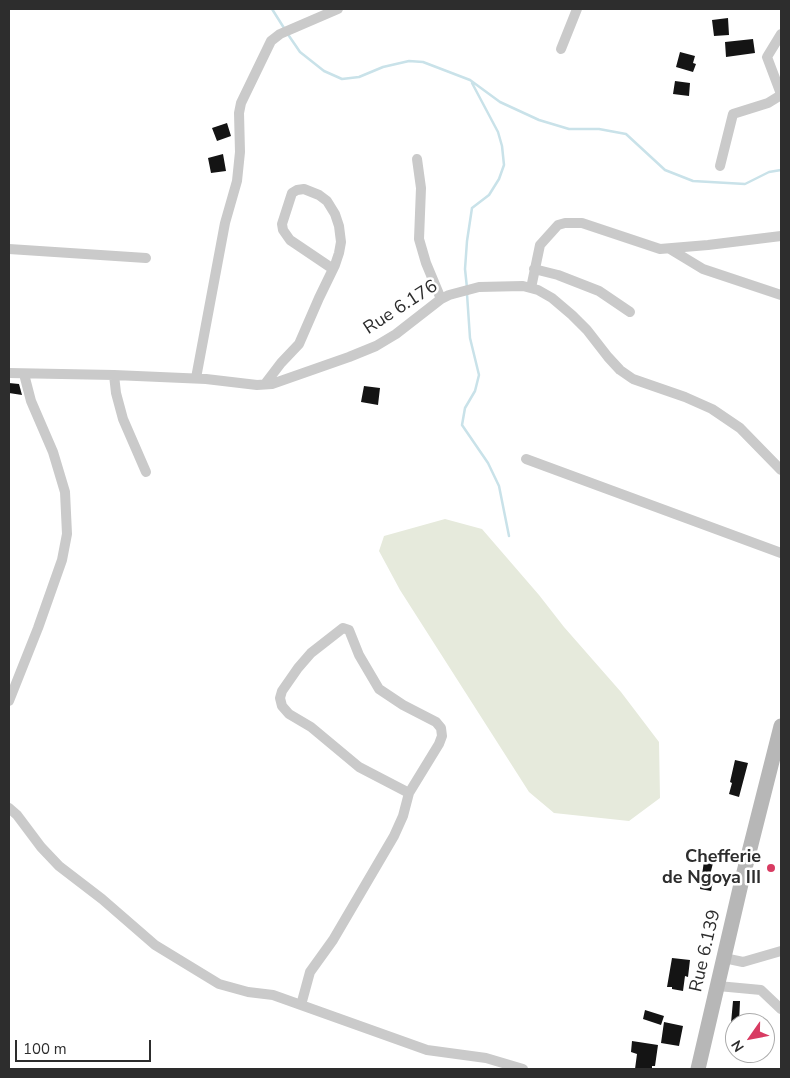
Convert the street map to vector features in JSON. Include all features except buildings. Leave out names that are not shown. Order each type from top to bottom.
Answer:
[{"type":"street","points":[[196,378],[225,223],[237,181],[240,152],[241,103],[271,41],[280,34],[338,9]]},
{"type":"street","points":[[562,48],[577,9]]},
{"type":"street","points":[[720,166],[733,114],[768,103],[781,94],[767,57],[781,34]]},
{"type":"street","points":[[417,159],[422,188],[419,239],[426,263],[441,298]]},
{"type":"street","points":[[265,384],[299,344],[333,269],[341,242],[336,214],[327,201],[319,195],[304,190],[297,190],[292,193],[282,224],[283,230],[290,240],[333,269]]},
{"type":"street","points":[[530,288],[540,245],[558,225],[565,223],[582,223],[656,248],[670,249],[781,236]]},
{"type":"street","points":[[9,249],[146,258]]},
{"type":"street","points":[[670,249],[703,270],[781,295]]},
{"type":"street","points":[[534,269],[558,275],[599,291],[630,312]]},
{"type":"street","name":"Rue 6.176","points":[[9,373],[196,378],[256,385],[272,384],[376,346],[396,334],[441,298],[478,287],[523,286],[552,298],[572,315],[620,370],[634,379],[685,397],[712,409],[740,428],[781,470]]},
{"type":"street","points":[[9,701],[62,560],[67,534],[65,492],[52,452],[31,401],[24,374]]},
{"type":"street","points":[[114,375],[116,393],[124,419],[146,472]]},
{"type":"street","points":[[526,459],[781,553]]},
{"type":"street","points":[[301,1005],[310,972],[333,940],[394,836],[403,816],[409,792],[442,736],[441,728],[436,722],[403,705],[379,689],[359,655],[349,630],[343,628],[311,653],[298,668],[282,691],[280,698],[282,706],[289,714],[312,727],[359,767],[409,792]]},
{"type":"street","name":"Rue 6.139","points":[[698,1069],[781,726]]},
{"type":"street","points":[[9,808],[59,866],[102,899],[155,945],[219,984],[248,992],[273,996],[427,1050],[486,1058],[523,1069]]},
{"type":"street","points":[[724,958],[743,962],[781,951]]},
{"type":"street","points":[[718,986],[761,990],[781,1009]]},
{"type":"shaded area","points":[[445,519],[482,529],[621,692],[659,742],[660,798],[629,821],[554,813],[529,792],[400,590],[379,551],[384,536]]},
{"type":"waterway","points":[[272,9],[284,28]]},
{"type":"waterway","points":[[287,33],[300,52],[324,71],[342,79],[359,77],[383,67],[409,61],[423,62],[470,80],[500,102],[539,120],[569,129],[599,129],[626,134],[665,170],[693,181],[745,184],[769,172],[781,170]]},
{"type":"waterway","points":[[467,288],[465,269],[472,208],[489,195],[499,179],[504,165],[498,132],[472,83]]},
{"type":"waterway","points":[[467,294],[470,338],[479,375],[475,391],[465,408],[462,425],[488,463],[499,486],[509,536]]},
{"type":"place","name":"Chefferie de Ngoya III","points":[[771,868]]}]
